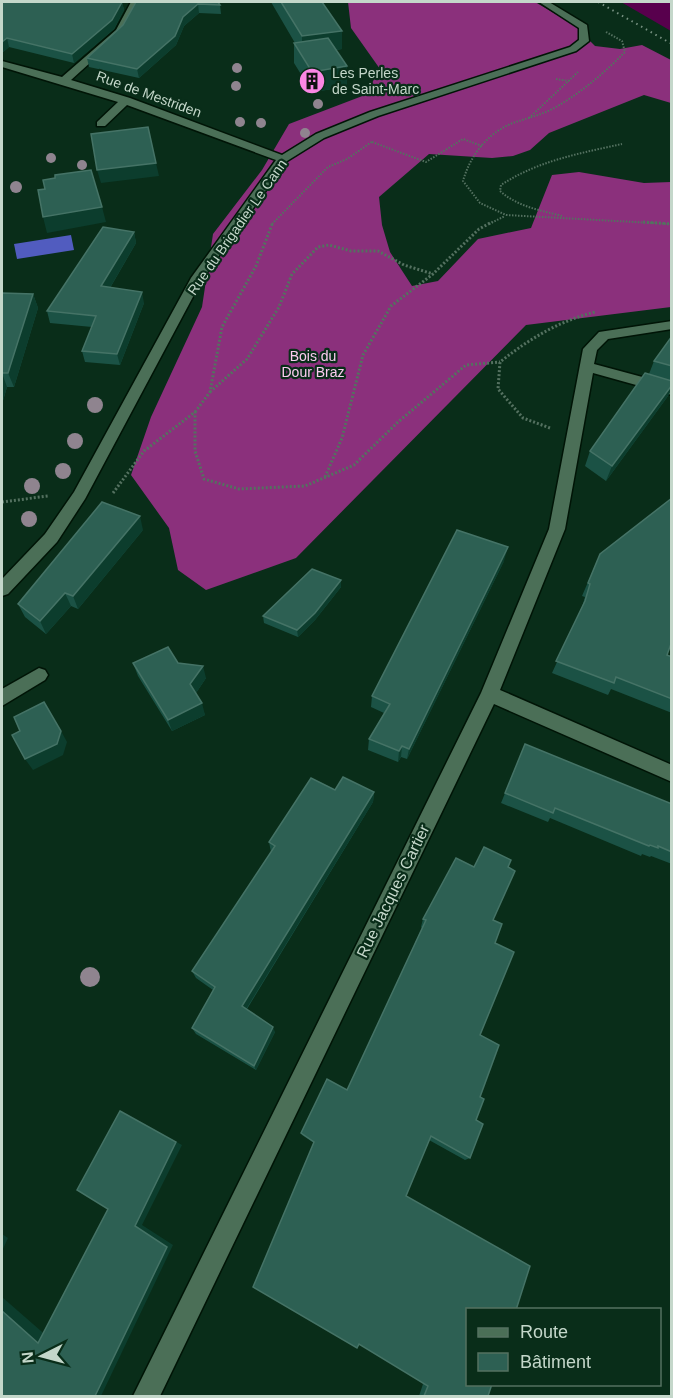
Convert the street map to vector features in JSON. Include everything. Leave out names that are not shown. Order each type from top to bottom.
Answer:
[{"type":"street","points":[[543,2],[584,27]]},
{"type":"street","points":[[65,80],[120,31],[131,4]]},
{"type":"street","name":"Rue du Brigadier Le Cann","points":[[2,590],[51,538],[80,495],[197,278],[283,159],[321,136],[374,114],[573,49],[584,41],[584,27]]},
{"type":"street","name":"Rue de Mestriden","points":[[2,64],[65,80],[126,100],[283,159]]},
{"type":"street","points":[[101,124],[126,100]]},
{"type":"street","name":"Rue Jacques Cartier","points":[[146,1396],[490,694],[557,529],[590,349],[604,335],[672,325]]},
{"type":"street","points":[[587,367],[672,390]]},
{"type":"street","points":[[2,698],[39,675]]},
{"type":"street","points":[[490,694],[672,774]]},
{"type":"path","points":[[584,27],[597,26],[622,41],[625,52],[593,84],[553,109],[500,129],[482,146],[466,168],[463,181],[474,199],[485,208],[506,215],[672,224]]},
{"type":"path","points":[[552,78],[568,81]]},
{"type":"path","points":[[210,392],[222,327],[255,266],[272,223],[328,167],[347,159],[380,136]]},
{"type":"path","points":[[371,142],[426,162],[463,139],[482,146]]},
{"type":"path","points":[[569,218],[510,199],[500,191],[501,185],[513,175],[541,165],[622,144]]},
{"type":"path","points":[[324,478],[342,438],[363,355],[391,306],[433,274],[479,229],[506,215]]},
{"type":"path","points":[[2,502],[31,497],[80,495],[105,503],[144,451],[195,412],[210,392],[247,359],[279,307],[292,274],[318,247],[329,245],[351,251],[378,251],[404,265],[433,274]]},
{"type":"path","points":[[195,412],[195,451],[204,479],[239,489],[305,486],[354,465],[398,422],[466,364],[500,362]]},
{"type":"shaded area","points":[[621,2],[671,2],[671,31]]},
{"type":"shaded area","points":[[71,235],[74,250],[17,259],[14,244]]},
{"type":"green space","name":"Bois du Dour Braz","points":[[348,2],[535,2],[573,24],[595,46],[620,49],[642,45],[671,60],[671,103],[644,95],[549,133],[530,150],[513,156],[492,158],[429,154],[379,197],[382,225],[390,252],[412,286],[438,281],[478,239],[531,228],[552,175],[579,172],[644,183],[671,182],[671,307],[526,325],[296,558],[206,590],[178,570],[169,528],[131,475],[151,417],[202,307],[213,234],[262,170],[289,124],[365,95],[380,69],[351,28]]},
{"type":"building","points":[[2,2],[122,2],[112,20],[72,54],[7,38],[2,42]]},
{"type":"building","points":[[136,2],[218,2],[220,5],[198,4],[183,17],[175,36],[137,69],[87,58],[123,25]]},
{"type":"building","points":[[281,2],[322,2],[342,31],[302,36]]},
{"type":"building","points":[[328,38],[347,66],[312,72],[294,43]]},
{"type":"building","points":[[148,127],[156,163],[97,170],[91,134]]},
{"type":"building","points":[[91,170],[102,207],[43,217],[38,190],[45,189],[43,180],[55,178],[55,175]]},
{"type":"building","points":[[103,227],[134,232],[101,286],[142,292],[117,354],[82,351],[96,316],[47,311]]},
{"type":"building","points":[[2,293],[33,294],[8,373],[2,373]]},
{"type":"building","points":[[672,336],[672,366],[654,361]]},
{"type":"building","points":[[645,373],[672,381],[672,385],[612,466],[590,451]]},
{"type":"building","points":[[672,498],[672,641],[667,655],[672,657],[672,699],[616,677],[614,683],[556,661],[585,601],[590,584],[588,583],[600,554]]},
{"type":"building","points":[[102,502],[140,516],[73,596],[65,593],[40,621],[18,604]]},
{"type":"building","points":[[457,530],[508,547],[409,749],[402,746],[399,751],[369,739],[390,704],[372,696]]},
{"type":"building","points":[[312,569],[341,580],[315,613],[297,630],[263,616]]},
{"type":"building","points":[[168,647],[178,663],[203,666],[190,684],[202,703],[168,720],[133,663]]},
{"type":"building","points":[[44,702],[61,731],[57,744],[25,759],[12,735],[20,731],[14,717]]},
{"type":"building","points":[[525,744],[672,804],[672,852],[658,846],[658,848],[649,846],[555,808],[553,813],[505,793]]},
{"type":"building","points":[[343,777],[374,792],[242,1006],[273,1027],[254,1066],[192,1028],[215,987],[192,971],[275,846],[269,842],[311,778],[335,790]]},
{"type":"building","points":[[484,847],[511,860],[508,867],[515,871],[493,920],[502,924],[495,943],[514,952],[480,1035],[499,1045],[480,1097],[484,1099],[476,1120],[483,1124],[470,1158],[431,1136],[406,1196],[530,1266],[517,1308],[466,1308],[466,1386],[491,1386],[488,1396],[424,1396],[428,1386],[359,1344],[357,1348],[253,1287],[314,1142],[301,1133],[327,1079],[347,1090],[426,920],[423,919],[456,858],[474,867]]},
{"type":"building","points":[[120,1111],[176,1142],[135,1226],[167,1247],[95,1396],[2,1396],[2,1311],[38,1343],[108,1209],[77,1190]]},
{"type":"railway","points":[[598,2],[672,44]]},
{"type":"place","name":"Les Perles de Saint-Marc","points":[[312,81]]}]
